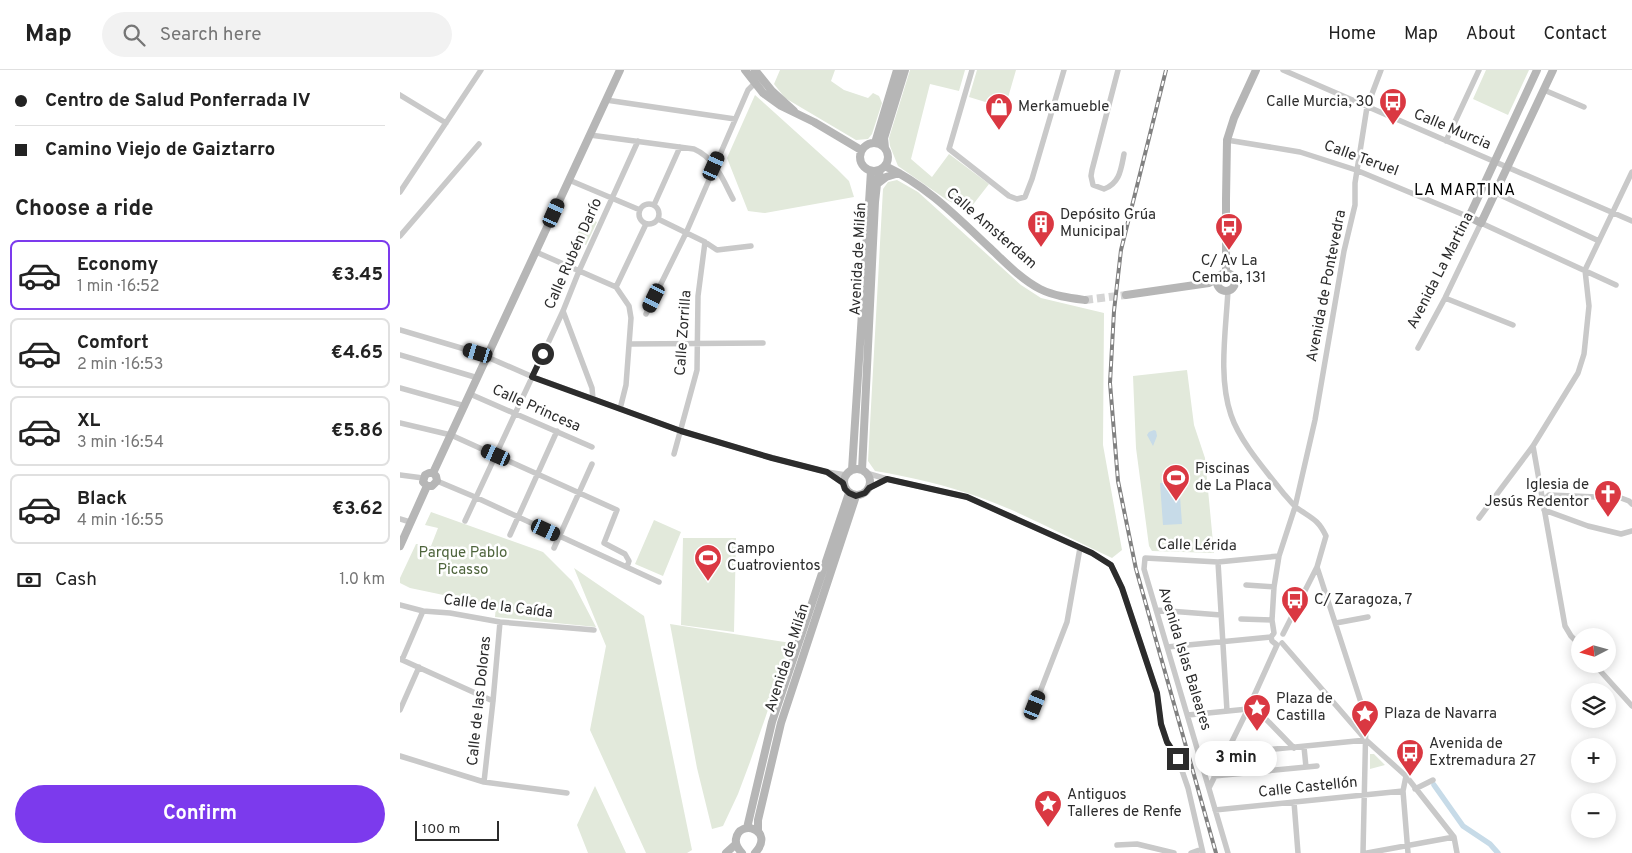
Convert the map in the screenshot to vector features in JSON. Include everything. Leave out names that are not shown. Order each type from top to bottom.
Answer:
[{"type":"street","points":[[400,192],[481,70]]},
{"type":"street","points":[[437,482],[434,473],[620,70]]},
{"type":"street","points":[[744,70],[763,93],[780,106],[798,114],[861,150]]},
{"type":"street","points":[[755,70],[772,91],[798,114]]},
{"type":"street","points":[[875,143],[898,70]]},
{"type":"street","points":[[885,148],[875,143],[866,145],[861,150],[860,162],[865,169],[871,171],[883,168],[888,156],[884,138],[905,70]]},
{"type":"street","points":[[972,70],[949,149],[1009,196],[1017,199],[1025,196],[1032,179],[1064,70]]},
{"type":"street","points":[[1118,70],[1092,170],[1093,185],[1104,189],[1111,187],[1116,182],[1124,154]]},
{"type":"street","points":[[1226,273],[1227,140],[1234,118],[1256,70]]},
{"type":"street","name":"Calle Murcia","points":[[1283,70],[1632,221]]},
{"type":"street","name":"Avenida de Pontevedra","points":[[1272,635],[1274,587],[1279,556],[1295,507],[1315,420],[1344,251],[1355,205],[1356,170],[1367,107],[1381,70]]},
{"type":"street","points":[[1446,141],[1479,70]]},
{"type":"street","name":"Avenida La Martina","points":[[1469,217],[1537,70]]},
{"type":"street","name":"Avenida La Martina","points":[[1418,348],[1496,193],[1554,70]]},
{"type":"street","points":[[646,314],[686,233],[748,90],[755,83]]},
{"type":"street","points":[[1544,90],[1584,107]]},
{"type":"street","points":[[400,95],[446,123]]},
{"type":"street","points":[[606,100],[735,119]]},
{"type":"street","points":[[590,135],[694,149],[703,152],[710,158],[733,199]]},
{"type":"street","name":"Calle Teruel","points":[[1227,140],[1300,152],[1356,170],[1469,217],[1616,285]]},
{"type":"street","name":"Calle Rubén Darío","points":[[465,521],[563,311],[579,271],[638,142]]},
{"type":"street","points":[[400,236],[479,144]]},
{"type":"street","points":[[654,205],[680,147]]},
{"type":"street","name":"Calle Amsterdam","points":[[883,168],[899,173],[928,192],[1016,272],[1041,289],[1062,297],[1085,300]]},
{"type":"street","name":"Avenida de Milán","points":[[864,472],[877,184],[883,168]]},
{"type":"street","name":"Avenida de Milán","points":[[849,472],[871,171]]},
{"type":"street","points":[[1479,518],[1533,446],[1578,373],[1584,354],[1589,306],[1585,270],[1632,172]]},
{"type":"street","points":[[877,184],[886,177],[899,173]]},
{"type":"street","points":[[569,180],[640,210]]},
{"type":"street","points":[[1496,193],[1599,241]]},
{"type":"street","points":[[647,204],[654,205],[658,208],[660,214],[658,220],[654,224],[646,224],[639,218],[640,210],[647,204]]},
{"type":"street","points":[[658,220],[705,242],[717,250],[751,246]]},
{"type":"street","points":[[616,287],[646,224]]},
{"type":"street","name":"Calle Zorrilla","points":[[674,454],[697,370],[698,296],[705,242]]},
{"type":"street","points":[[536,252],[616,287],[629,306],[631,318],[630,344],[626,385],[620,409]]},
{"type":"street","points":[[1126,295],[1209,283],[1226,273],[1235,279],[1233,287],[1228,290]]},
{"type":"street","points":[[1218,278],[1219,287]]},
{"type":"street","points":[[1209,283],[1228,290]]},
{"type":"street","points":[[1208,788],[1284,638],[1283,634],[1317,567],[1326,536],[1321,524],[1295,507],[1244,442],[1231,416],[1225,390],[1228,290]]},
{"type":"street","points":[[1444,298],[1514,325]]},
{"type":"street","points":[[563,311],[592,388],[592,399]]},
{"type":"street","points":[[400,330],[478,353],[532,377],[681,431],[772,458],[827,472],[864,472],[967,497],[1080,548],[1111,565],[1122,588],[1157,693],[1161,724],[1167,742],[1178,759],[1188,788],[1203,851],[1191,853]]},
{"type":"street","points":[[630,344],[763,343]]},
{"type":"street","points":[[400,354],[478,378]]},
{"type":"street","points":[[400,388],[465,406]]},
{"type":"street","name":"Calle Princesa","points":[[470,394],[592,447]]},
{"type":"street","points":[[400,423],[451,435],[617,510],[604,543],[625,554],[629,561],[627,567]]},
{"type":"street","points":[[510,535],[557,431]]},
{"type":"street","points":[[1533,446],[1566,626],[1571,634]]},
{"type":"street","points":[[554,548],[592,464]]},
{"type":"street","points":[[827,472],[843,483],[845,489],[852,494],[865,493],[869,488],[887,479]]},
{"type":"street","points":[[843,483],[849,472]]},
{"type":"street","points":[[864,472],[870,480],[869,488]]},
{"type":"street","points":[[423,478],[426,474],[434,473]]},
{"type":"street","points":[[400,475],[423,478]]},
{"type":"street","points":[[423,478],[427,486]]},
{"type":"street","points":[[437,482],[475,497],[659,582]]},
{"type":"street","points":[[427,486],[432,486],[437,482]]},
{"type":"street","points":[[400,546],[427,486]]},
{"type":"street","name":"Avenida de Milán","points":[[747,828],[772,722],[852,494]]},
{"type":"street","name":"Avenida de Milán","points":[[755,853],[761,846],[762,840],[758,832],[758,820],[781,724],[852,494]]},
{"type":"street","points":[[1543,501],[1549,495],[1621,498],[1632,504]]},
{"type":"street","points":[[1544,510],[1588,526],[1620,534],[1632,531]]},
{"type":"street","points":[[400,519],[410,522]]},
{"type":"street","points":[[1035,705],[1067,622],[1080,548]]},
{"type":"street","name":"Calle Lérida","points":[[1145,558],[1218,562],[1279,556]]},
{"type":"street","name":"Avenida Islas Baleares","points":[[1145,558],[1144,569],[1228,853]]},
{"type":"street","points":[[1218,562],[1227,711]]},
{"type":"street","points":[[1317,567],[1366,718],[1363,853]]},
{"type":"street","points":[[1246,584],[1274,587]]},
{"type":"street","name":"Calle de la Caída","points":[[400,605],[423,611],[450,613],[500,622],[594,630]]},
{"type":"street","points":[[1156,610],[1221,615]]},
{"type":"street","points":[[423,611],[401,659],[493,701]]},
{"type":"street","points":[[1336,623],[1368,617]]},
{"type":"street","points":[[1241,619],[1272,620]]},
{"type":"street","name":"Calle de las Doloras","points":[[484,782],[500,622]]},
{"type":"street","points":[[1167,647],[1223,642],[1272,635],[1279,632],[1283,634]]},
{"type":"street","points":[[1272,635],[1272,641],[1280,644],[1366,740],[1406,776],[1454,837],[1457,853]]},
{"type":"street","points":[[400,710],[418,667]]},
{"type":"street","points":[[1602,673],[1632,706]]},
{"type":"street","points":[[1188,715],[1248,709],[1259,712],[1294,748]]},
{"type":"street","points":[[1226,754],[1366,740]]},
{"type":"street","points":[[1304,747],[1306,767]]},
{"type":"street","points":[[400,756],[484,782],[567,793]]},
{"type":"street","points":[[1214,776],[1317,766]]},
{"type":"street","points":[[1406,776],[1403,791],[1408,853]]},
{"type":"street","points":[[1415,788],[1433,780]]},
{"type":"street","name":"Calle Castellón","points":[[1215,810],[1403,791]]},
{"type":"street","points":[[1294,802],[1298,853]]},
{"type":"street","points":[[726,853],[738,850],[736,836],[740,831],[747,828],[758,832]]},
{"type":"street","points":[[1367,853],[1454,837]]},
{"type":"street","points":[[1116,845],[1137,844],[1174,853]]},
{"type":"green space","points":[[780,70],[835,70],[831,81],[844,90],[868,98],[873,93],[879,96],[882,103],[872,134],[868,139],[856,140],[785,98],[774,84]]},
{"type":"green space","points":[[910,70],[965,70],[959,91],[930,84],[911,159],[932,177],[949,154],[989,184],[968,211],[947,200],[898,166],[889,138]]},
{"type":"green space","points":[[977,70],[1016,70],[1005,108],[969,97]]},
{"type":"green space","points":[[1486,70],[1529,70],[1508,115],[1473,99]]},
{"type":"green space","points":[[755,95],[849,181],[854,197],[765,213],[748,211],[727,158]]},
{"type":"green space","points":[[897,180],[918,192],[1021,285],[1041,298],[1104,313],[1103,445],[1122,550],[1112,558],[996,503],[941,485],[875,471],[868,461],[883,189],[888,182]]},
{"type":"green space","points":[[585,217],[597,222],[586,245],[575,240]]},
{"type":"green space","name":"Piscinas de La Placa","points":[[1187,370],[1194,425],[1205,458],[1214,553],[1152,551],[1149,546],[1136,448],[1133,376]]},
{"type":"green space","name":"Parque Pablo Picasso","points":[[431,512],[543,552],[572,581],[596,627],[495,617],[496,606],[410,588],[400,583],[400,578],[416,544],[431,546],[438,528],[425,525]]},
{"type":"green space","points":[[654,520],[681,532],[663,576],[635,564]]},
{"type":"green space","name":"Campo Cuatrovientos","points":[[683,538],[736,538],[734,632],[681,625]]},
{"type":"green space","points":[[574,568],[644,616],[692,850],[687,853],[646,853],[590,730],[606,646]]},
{"type":"green space","points":[[670,624],[791,643],[738,794],[723,826],[712,829],[697,768]]},
{"type":"green space","points":[[1370,754],[1374,754],[1385,765],[1370,769]]},
{"type":"green space","points":[[595,786],[626,853],[588,853],[577,825]]},
{"type":"water","points":[[1154,430],[1157,436],[1153,446],[1147,435]]},
{"type":"water","points":[[1179,482],[1182,524],[1163,525],[1160,483]]},
{"type":"waterway","points":[[1434,785],[1463,826],[1490,844],[1498,853]]},
{"type":"tunnel","points":[[1085,300],[1126,295]]},
{"type":"railway","points":[[1166,70],[1121,250],[1114,311],[1110,383],[1118,481],[1136,569],[1216,853]]},
{"type":"place","name":"Calle Murcia, 30","points":[[1393,126]]},
{"type":"place","name":"Merkamueble","points":[[999,131]]},
{"type":"place","name":"Depósito Grúa Municipal","points":[[1041,248]]},
{"type":"place","name":"C/ Av La Cemba, 131","points":[[1229,251]]},
{"type":"place","name":"Piscinas de La Placa","points":[[1176,502]]},
{"type":"place","name":"Iglesia de Jesús Redentor","points":[[1608,518]]},
{"type":"place","name":"Campo Cuatrovientos","points":[[708,582]]},
{"type":"place","name":"C/ Zaragoza, 7","points":[[1295,624]]},
{"type":"place","name":"Plaza de Castilla","points":[[1257,732]]},
{"type":"place","name":"Plaza de Navarra","points":[[1365,738]]},
{"type":"place","name":"Avenida de Extremadura 27","points":[[1410,777]]},
{"type":"place","name":"Antiguos Talleres de Renfe","points":[[1048,828]]},
{"type":"district","name":"LA MARTINA","points":[[1465,191]]},
{"type":"route","points":[[543,354],[532,377],[681,431],[827,472],[843,483],[849,493],[856,496],[865,493],[876,483],[887,479],[967,497],[1092,553],[1111,565],[1122,588],[1157,693],[1161,724],[1167,742],[1178,759]]}]
